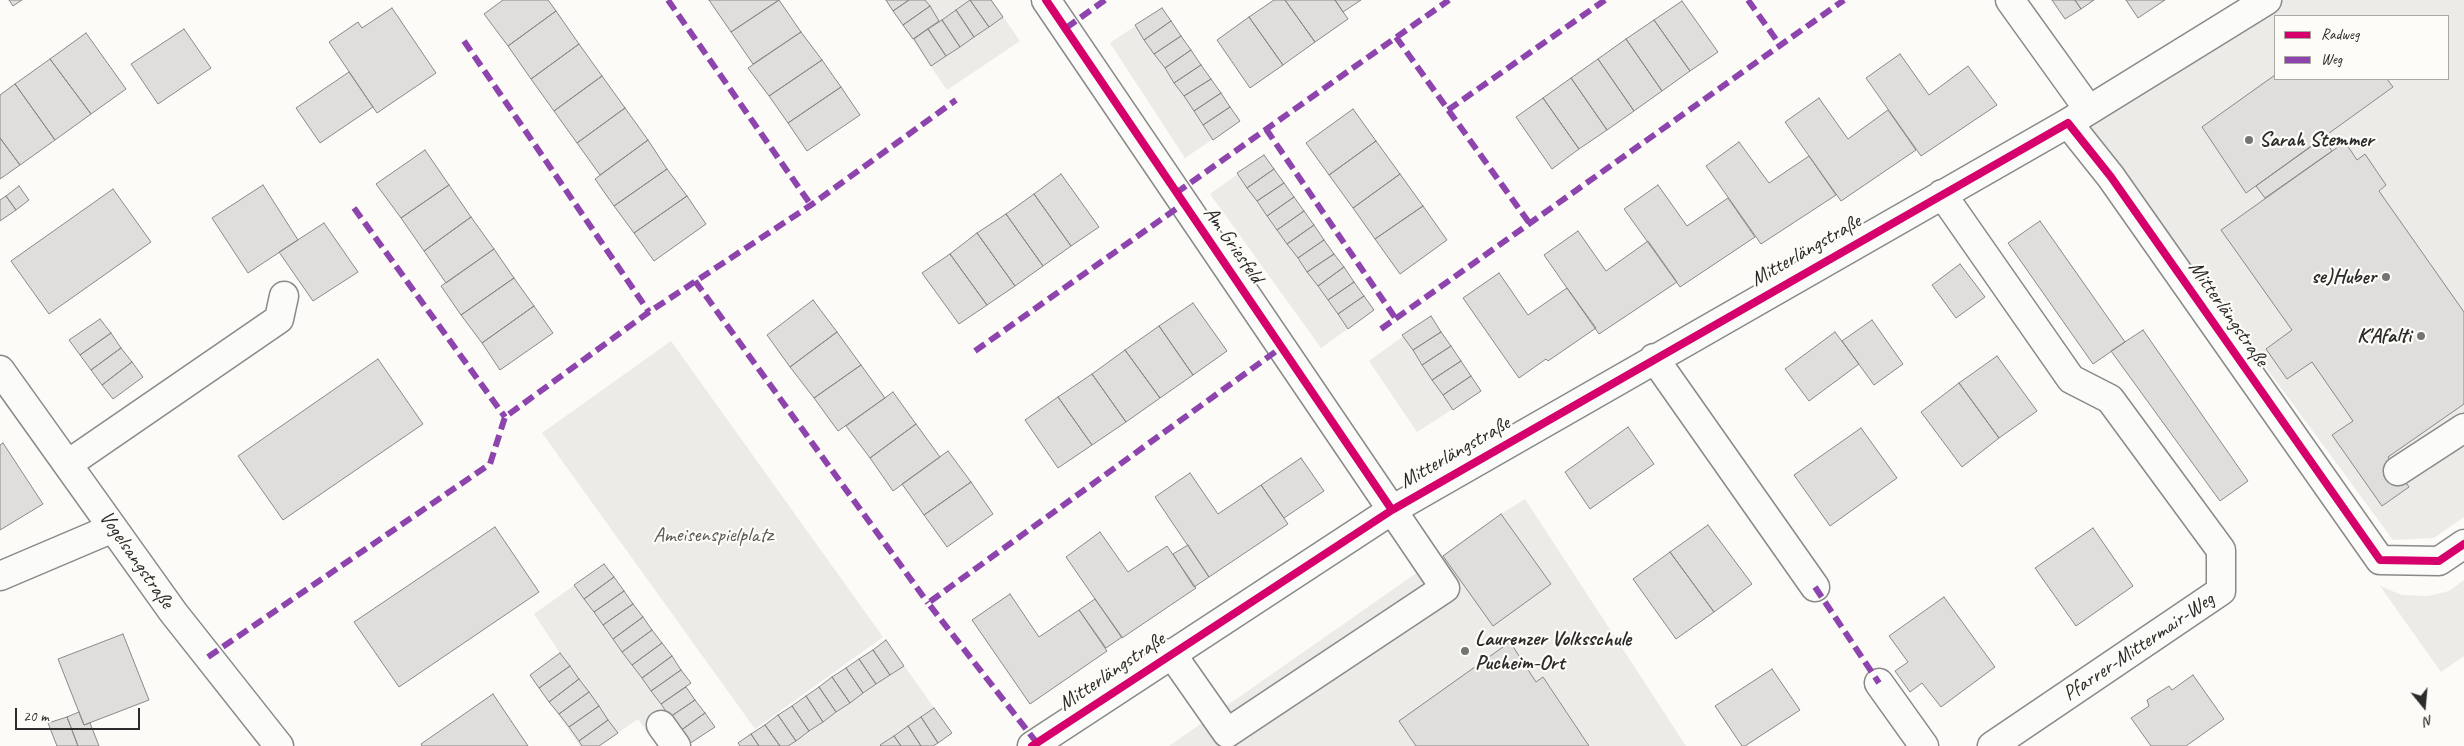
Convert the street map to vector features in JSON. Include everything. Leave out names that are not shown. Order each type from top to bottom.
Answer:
[{"type":"street","name":"Am Griesfeld","points":[[1046,0],[1445,588],[1227,733],[1171,653]]},
{"type":"street","points":[[2010,0],[2078,116]]},
{"type":"street","name":"Mitterlängstraße","points":[[1032,746],[1171,653],[1392,510],[2078,116],[2267,0]]},
{"type":"street","name":"Mitterlängstraße","points":[[2078,116],[2111,177],[2380,560],[2439,561],[2464,544]]},
{"type":"street","name":"Pfarrer-Mittermair-Weg","points":[[1942,194],[2071,379],[2110,399],[2221,550],[2221,591],[1992,746]]},
{"type":"street","points":[[68,464],[278,319],[284,296]]},
{"type":"street","points":[[1654,358],[1815,587]]},
{"type":"street","name":"Vogelsangstraße","points":[[0,370],[173,612],[278,746]]},
{"type":"street","points":[[2398,472],[2464,428]]},
{"type":"street","points":[[0,576],[113,528]]},
{"type":"street","points":[[1879,683],[1924,746]]},
{"type":"shaded area","points":[[885,0],[992,0],[1020,41],[947,90]]},
{"type":"shaded area","points":[[2283,0],[2464,0],[2464,517],[2434,538],[2393,540],[2085,122]]},
{"type":"shaded area","points":[[1162,8],[1240,121],[1185,158],[1110,43]]},
{"type":"shaded area","points":[[1264,155],[1374,310],[1321,348],[1210,194]]},
{"type":"shaded area","points":[[1431,316],[1481,391],[1417,432],[1369,361]]},
{"type":"shaded area","name":"Laurenzer Volksschule Pucheim-Ort","points":[[1525,499],[1686,746],[1169,746],[1501,514]]},
{"type":"shaded area","points":[[604,564],[691,683],[686,687],[715,727],[686,746],[657,746],[638,719],[599,746],[580,746],[530,675],[560,653],[534,614]]},
{"type":"shaded area","points":[[886,640],[952,733],[933,746],[740,746],[738,743]]},
{"type":"green space","name":"Ameisenspielplatz","points":[[671,341],[883,637],[755,729],[542,433]]},
{"type":"green space","points":[[2464,580],[2464,656],[2441,672],[2380,586],[2402,595],[2428,596],[2449,591]]},
{"type":"building","points":[[9,0],[22,0],[13,6]]},
{"type":"building","points":[[503,0],[548,0],[556,11],[508,46],[484,14]]},
{"type":"building","points":[[709,0],[779,0],[731,32]]},
{"type":"building","points":[[779,0],[801,32],[753,64],[731,32]]},
{"type":"building","points":[[886,0],[909,0],[893,11]]},
{"type":"building","points":[[909,0],[925,0],[930,6],[903,25],[893,11]]},
{"type":"building","points":[[970,0],[989,27],[974,37],[956,10]]},
{"type":"building","points":[[970,0],[991,0],[1003,17],[989,27]]},
{"type":"building","points":[[1274,0],[1285,0],[1315,42],[1283,65],[1249,17]]},
{"type":"building","points":[[1285,0],[1335,0],[1348,19],[1315,42]]},
{"type":"building","points":[[1335,0],[1361,0],[1343,12]]},
{"type":"building","points":[[2052,0],[2075,0],[2081,9],[2065,19]]},
{"type":"building","points":[[2075,0],[2094,0],[2081,9]]},
{"type":"building","points":[[2126,0],[2165,0],[2138,18]]},
{"type":"building","points":[[1682,1],[1718,52],[1690,71],[1654,20]]},
{"type":"building","points":[[930,6],[939,21],[913,39],[903,25]]},
{"type":"building","points":[[392,8],[436,73],[377,113],[329,42],[358,22],[362,28]]},
{"type":"building","points":[[1162,8],[1171,21],[1144,40],[1135,25]]},
{"type":"building","points":[[956,10],[974,37],[960,47],[942,20]]},
{"type":"building","points":[[556,11],[579,44],[531,79],[508,46]]},
{"type":"building","points":[[1249,17],[1283,65],[1250,88],[1217,40]]},
{"type":"building","points":[[942,20],[960,47],[946,56],[928,29]]},
{"type":"building","points":[[1654,20],[1690,71],[1662,91],[1626,39]]},
{"type":"building","points":[[1171,21],[1181,36],[1154,54],[1144,40]]},
{"type":"building","points":[[184,29],[211,68],[158,104],[131,64]]},
{"type":"building","points":[[928,29],[946,56],[931,66],[914,39]]},
{"type":"building","points":[[801,32],[822,60],[769,96],[748,68]]},
{"type":"building","points":[[86,33],[126,89],[91,114],[50,59]]},
{"type":"building","points":[[1181,36],[1191,50],[1165,68],[1154,54]]},
{"type":"building","points":[[1626,39],[1662,91],[1634,111],[1598,59]]},
{"type":"building","points":[[579,44],[602,76],[554,111],[531,79]]},
{"type":"building","points":[[1191,50],[1201,65],[1174,83],[1165,68]]},
{"type":"building","points":[[1900,54],[1929,95],[1968,66],[1997,105],[1921,156],[1866,78]]},
{"type":"building","points":[[50,59],[91,114],[55,140],[15,84]]},
{"type":"building","points":[[1598,59],[1634,111],[1607,130],[1571,78]]},
{"type":"building","points":[[822,60],[841,87],[788,123],[769,96]]},
{"type":"building","points":[[1201,65],[1211,79],[1184,96],[1174,83]]},
{"type":"building","points":[[349,72],[373,107],[320,143],[296,108]]},
{"type":"building","points":[[602,76],[625,108],[577,143],[554,111]]},
{"type":"building","points":[[2274,76],[2274,80],[2388,80],[2393,87],[2246,193],[2202,127]]},
{"type":"building","points":[[1571,78],[1607,130],[1579,149],[1543,98]]},
{"type":"building","points":[[1211,79],[1221,93],[1194,111],[1184,96]]},
{"type":"building","points":[[15,84],[55,140],[20,165],[0,138],[0,95]]},
{"type":"building","points":[[841,87],[860,115],[807,151],[788,123]]},
{"type":"building","points":[[1221,93],[1230,107],[1203,125],[1194,111]]},
{"type":"building","points":[[1543,98],[1579,149],[1552,169],[1516,117]]},
{"type":"building","points":[[1819,98],[1848,139],[1888,110],[1916,150],[1841,201],[1785,122]]},
{"type":"building","points":[[1230,107],[1240,121],[1213,140],[1203,125]]},
{"type":"building","points":[[625,108],[648,140],[600,175],[577,143]]},
{"type":"building","points":[[1353,109],[1376,141],[1329,175],[1306,143]]},
{"type":"building","points":[[0,138],[20,165],[0,179]]},
{"type":"building","points":[[2323,138],[2332,151],[2265,198],[2256,186]]},
{"type":"building","points":[[648,140],[667,169],[614,206],[595,179]]},
{"type":"building","points":[[1376,141],[1400,174],[1353,208],[1329,175]]},
{"type":"building","points":[[1739,142],[1769,183],[1809,156],[1836,195],[1761,244],[1706,166]]},
{"type":"building","points":[[2345,142],[2357,160],[2365,154],[2386,185],[2379,191],[2464,312],[2464,404],[2388,457],[2409,487],[2382,506],[2332,435],[2353,421],[2312,362],[2287,379],[2266,349],[2292,330],[2221,230]]},
{"type":"building","points":[[425,150],[449,185],[401,218],[376,184]]},
{"type":"building","points":[[1264,155],[1274,169],[1247,188],[1237,173]]},
{"type":"building","points":[[667,169],[687,196],[634,233],[614,206]]},
{"type":"building","points":[[1274,169],[1284,183],[1257,201],[1247,188]]},
{"type":"building","points":[[1061,174],[1099,227],[1071,246],[1034,194]]},
{"type":"building","points":[[1400,174],[1423,206],[1375,239],[1353,208]]},
{"type":"building","points":[[1284,183],[1294,197],[1267,216],[1257,201]]},
{"type":"building","points":[[263,185],[298,240],[248,273],[212,218]]},
{"type":"building","points":[[449,185],[471,217],[424,251],[401,218]]},
{"type":"building","points":[[1658,185],[1687,226],[1728,198],[1755,237],[1680,287],[1624,209]]},
{"type":"building","points":[[19,186],[29,200],[16,210],[6,196]]},
{"type":"building","points":[[113,189],[151,242],[49,314],[11,261]]},
{"type":"building","points":[[1034,194],[1071,246],[1043,266],[1006,214]]},
{"type":"building","points":[[6,196],[16,210],[0,221],[0,200]]},
{"type":"building","points":[[687,196],[706,224],[654,261],[634,233]]},
{"type":"building","points":[[1294,197],[1304,211],[1277,230],[1267,216]]},
{"type":"building","points":[[1423,206],[1447,240],[1400,274],[1375,239]]},
{"type":"building","points":[[1304,211],[1314,225],[1287,244],[1277,230]]},
{"type":"building","points":[[1006,214],[1043,266],[1015,286],[977,233]]},
{"type":"building","points":[[471,217],[494,249],[446,283],[424,251]]},
{"type":"building","points":[[2040,221],[2125,342],[2093,364],[2008,243]]},
{"type":"building","points":[[324,223],[358,272],[313,301],[279,252]]},
{"type":"building","points":[[1314,225],[1324,240],[1298,258],[1287,244]]},
{"type":"building","points":[[1578,231],[1606,271],[1648,241],[1677,282],[1599,334],[1544,255]]},
{"type":"building","points":[[977,233],[1015,286],[987,305],[950,254]]},
{"type":"building","points":[[1324,240],[1334,254],[1307,272],[1298,258]]},
{"type":"building","points":[[494,249],[514,278],[461,315],[441,286]]},
{"type":"building","points":[[950,254],[987,305],[959,324],[922,273]]},
{"type":"building","points":[[1334,254],[1344,267],[1318,286],[1307,272]]},
{"type":"building","points":[[1960,264],[1985,297],[1956,318],[1932,285]]},
{"type":"building","points":[[1344,267],[1354,282],[1328,300],[1318,286]]},
{"type":"building","points":[[1499,273],[1528,315],[1567,288],[1596,328],[1548,361],[1546,359],[1519,378],[1463,298]]},
{"type":"building","points":[[514,278],[534,306],[482,343],[461,315]]},
{"type":"building","points":[[1354,282],[1364,296],[1338,314],[1328,300]]},
{"type":"building","points":[[1364,296],[1374,310],[1348,329],[1338,314]]},
{"type":"building","points":[[813,300],[837,332],[790,367],[767,335]]},
{"type":"building","points":[[1193,303],[1227,351],[1193,375],[1159,326]]},
{"type":"building","points":[[534,306],[553,333],[500,370],[482,343]]},
{"type":"building","points":[[1431,316],[1441,332],[1413,350],[1402,335]]},
{"type":"building","points":[[100,319],[111,333],[80,355],[69,340]]},
{"type":"building","points":[[1872,320],[1903,364],[1874,385],[1842,341]]},
{"type":"building","points":[[1159,326],[1193,375],[1160,398],[1125,350]]},
{"type":"building","points":[[2143,330],[2248,481],[2220,501],[2111,351]]},
{"type":"building","points":[[837,332],[861,365],[814,398],[790,367]]},
{"type":"building","points":[[1441,332],[1451,346],[1422,365],[1413,350]]},
{"type":"building","points":[[1835,332],[1859,364],[1809,401],[1785,369]]},
{"type":"building","points":[[111,333],[121,348],[91,370],[80,355]]},
{"type":"building","points":[[1451,346],[1461,361],[1432,380],[1422,365]]},
{"type":"building","points":[[121,348],[132,362],[102,385],[91,370]]},
{"type":"building","points":[[1125,350],[1160,398],[1126,422],[1092,374]]},
{"type":"building","points":[[1997,356],[2037,411],[1999,438],[1959,383]]},
{"type":"building","points":[[378,359],[423,424],[283,520],[238,456]]},
{"type":"building","points":[[1461,361],[1471,376],[1443,395],[1432,380]]},
{"type":"building","points":[[132,362],[143,377],[113,399],[102,385]]},
{"type":"building","points":[[861,365],[885,398],[838,431],[814,398]]},
{"type":"building","points":[[1092,374],[1126,422],[1092,445],[1058,397]]},
{"type":"building","points":[[1471,376],[1481,391],[1453,410],[1443,395]]},
{"type":"building","points":[[1959,383],[1999,438],[1962,467],[1921,412]]},
{"type":"building","points":[[893,392],[916,424],[870,458],[846,426]]},
{"type":"building","points":[[1058,397],[1092,445],[1058,468],[1025,420]]},
{"type":"building","points":[[916,424],[940,457],[893,491],[870,458]]},
{"type":"building","points":[[1628,427],[1654,464],[1590,509],[1565,472]]},
{"type":"building","points":[[1861,428],[1897,478],[1830,526],[1794,475]]},
{"type":"building","points":[[3,443],[43,504],[0,530],[0,445]]},
{"type":"building","points":[[948,451],[971,482],[924,515],[902,484]]},
{"type":"building","points":[[1301,458],[1324,491],[1284,518],[1261,485]]},
{"type":"building","points":[[1190,473],[1218,514],[1261,485],[1288,524],[1209,577],[1155,497]]},
{"type":"building","points":[[971,482],[993,514],[947,547],[924,515]]},
{"type":"building","points":[[1501,514],[1551,584],[1493,626],[1443,556]]},
{"type":"building","points":[[1708,525],[1752,584],[1714,612],[1670,552]]},
{"type":"building","points":[[495,527],[539,592],[399,687],[354,622]]},
{"type":"building","points":[[2093,528],[2133,586],[2076,626],[2035,568]]},
{"type":"building","points":[[1100,532],[1128,572],[1167,546],[1196,588],[1122,638],[1066,557]]},
{"type":"building","points":[[1188,545],[1209,577],[1194,587],[1173,554]]},
{"type":"building","points":[[1670,552],[1714,612],[1676,639],[1633,579]]},
{"type":"building","points":[[604,564],[614,577],[584,599],[574,585]]},
{"type":"building","points":[[614,577],[624,591],[594,612],[584,599]]},
{"type":"building","points":[[624,591],[633,604],[603,625],[594,612]]},
{"type":"building","points":[[1010,594],[1039,637],[1079,610],[1107,651],[1030,704],[972,620]]},
{"type":"building","points":[[1944,597],[1995,667],[1941,707],[1922,683],[1910,692],[1895,671],[1908,662],[1889,636]]},
{"type":"building","points":[[1095,599],[1122,637],[1106,648],[1079,610]]},
{"type":"building","points":[[633,604],[643,617],[613,639],[603,625]]},
{"type":"building","points":[[643,617],[652,630],[622,652],[613,639]]},
{"type":"building","points":[[652,630],[662,643],[632,665],[622,652]]},
{"type":"building","points":[[123,634],[149,700],[84,725],[58,659]]},
{"type":"building","points":[[886,640],[904,666],[890,675],[873,650]]},
{"type":"building","points":[[1510,642],[1536,682],[1543,677],[1589,746],[1416,746],[1399,721]]},
{"type":"building","points":[[662,643],[672,656],[642,678],[632,665]]},
{"type":"building","points":[[873,650],[890,675],[876,684],[859,659]]},
{"type":"building","points":[[560,653],[570,666],[539,688],[530,675]]},
{"type":"building","points":[[672,656],[681,670],[651,691],[642,678]]},
{"type":"building","points":[[859,659],[876,684],[863,693],[846,668]]},
{"type":"building","points":[[570,666],[579,679],[549,702],[539,688]]},
{"type":"building","points":[[846,668],[863,693],[850,703],[832,677]]},
{"type":"building","points":[[1772,669],[1800,710],[1745,746],[1742,746],[1715,706]]},
{"type":"building","points":[[681,670],[691,683],[661,704],[651,691]]},
{"type":"building","points":[[2193,675],[2224,719],[2186,746],[2151,746],[2131,718],[2149,706],[2147,700],[2169,686],[2172,690]]},
{"type":"building","points":[[832,677],[850,703],[836,712],[819,687]]},
{"type":"building","points":[[579,679],[589,692],[559,714],[549,702]]},
{"type":"building","points":[[686,687],[695,700],[670,717],[661,704]]},
{"type":"building","points":[[819,687],[836,712],[823,722],[806,696]]},
{"type":"building","points":[[589,692],[599,706],[569,727],[559,714]]},
{"type":"building","points":[[493,694],[528,746],[422,746],[421,744]]},
{"type":"building","points":[[806,696],[823,722],[809,731],[792,706]]},
{"type":"building","points":[[695,700],[705,713],[680,731],[670,717]]},
{"type":"building","points":[[599,706],[608,720],[579,741],[569,727]]},
{"type":"building","points":[[792,706],[809,731],[796,741],[778,715]]},
{"type":"building","points":[[934,708],[952,733],[938,743],[921,717]]},
{"type":"building","points":[[79,712],[84,725],[90,723],[99,746],[78,746],[67,717]]},
{"type":"building","points":[[705,713],[715,727],[689,744],[680,731]]},
{"type":"building","points":[[778,715],[796,741],[788,746],[780,746],[765,725]]},
{"type":"building","points":[[67,717],[78,746],[57,746],[48,723]]},
{"type":"building","points":[[921,717],[938,743],[933,746],[921,746],[908,726]]},
{"type":"building","points":[[608,720],[618,733],[599,746],[582,746],[579,741]]},
{"type":"building","points":[[765,725],[780,746],[759,746],[751,734]]},
{"type":"building","points":[[908,726],[921,746],[901,746],[894,736]]},
{"type":"building","points":[[751,734],[759,746],[740,746],[738,743]]},
{"type":"building","points":[[894,736],[901,746],[880,745]]},
{"type":"marked path","points":[[668,0],[811,205]]},
{"type":"marked path","points":[[1066,28],[1105,0]]},
{"type":"marked path","points":[[1176,193],[1449,0]]},
{"type":"marked path","points":[[1448,110],[1605,0]]},
{"type":"marked path","points":[[1748,0],[1780,45]]},
{"type":"marked path","points":[[1381,329],[1844,0]]},
{"type":"marked path","points":[[1396,37],[1530,224]]},
{"type":"marked path","points":[[464,41],[649,312]]},
{"type":"marked path","points":[[208,657],[490,464],[505,417],[649,312],[811,205],[956,100]]},
{"type":"marked path","points":[[1266,129],[1396,319]]},
{"type":"marked path","points":[[975,351],[1183,204]]},
{"type":"marked path","points":[[354,208],[505,417]]},
{"type":"marked path","points":[[695,281],[928,603]]},
{"type":"marked path","points":[[1037,743],[928,603],[1282,347]]},
{"type":"marked path","points":[[1815,587],[1879,683]]},
{"type":"cycle path","points":[[1046,0],[1392,510]]},
{"type":"cycle path","points":[[1032,746],[1392,510],[2068,123],[2111,177],[2380,560],[2439,561],[2464,544]]},
{"type":"place","name":"Sarah Stemmer","points":[[2249,140]]},
{"type":"place","name":"se)Huber","points":[[2386,277]]},
{"type":"place","name":"K'Afalti","points":[[2421,336]]},
{"type":"place","name":"Laurenzer Volksschule Pucheim-Ort","points":[[1465,651]]}]
